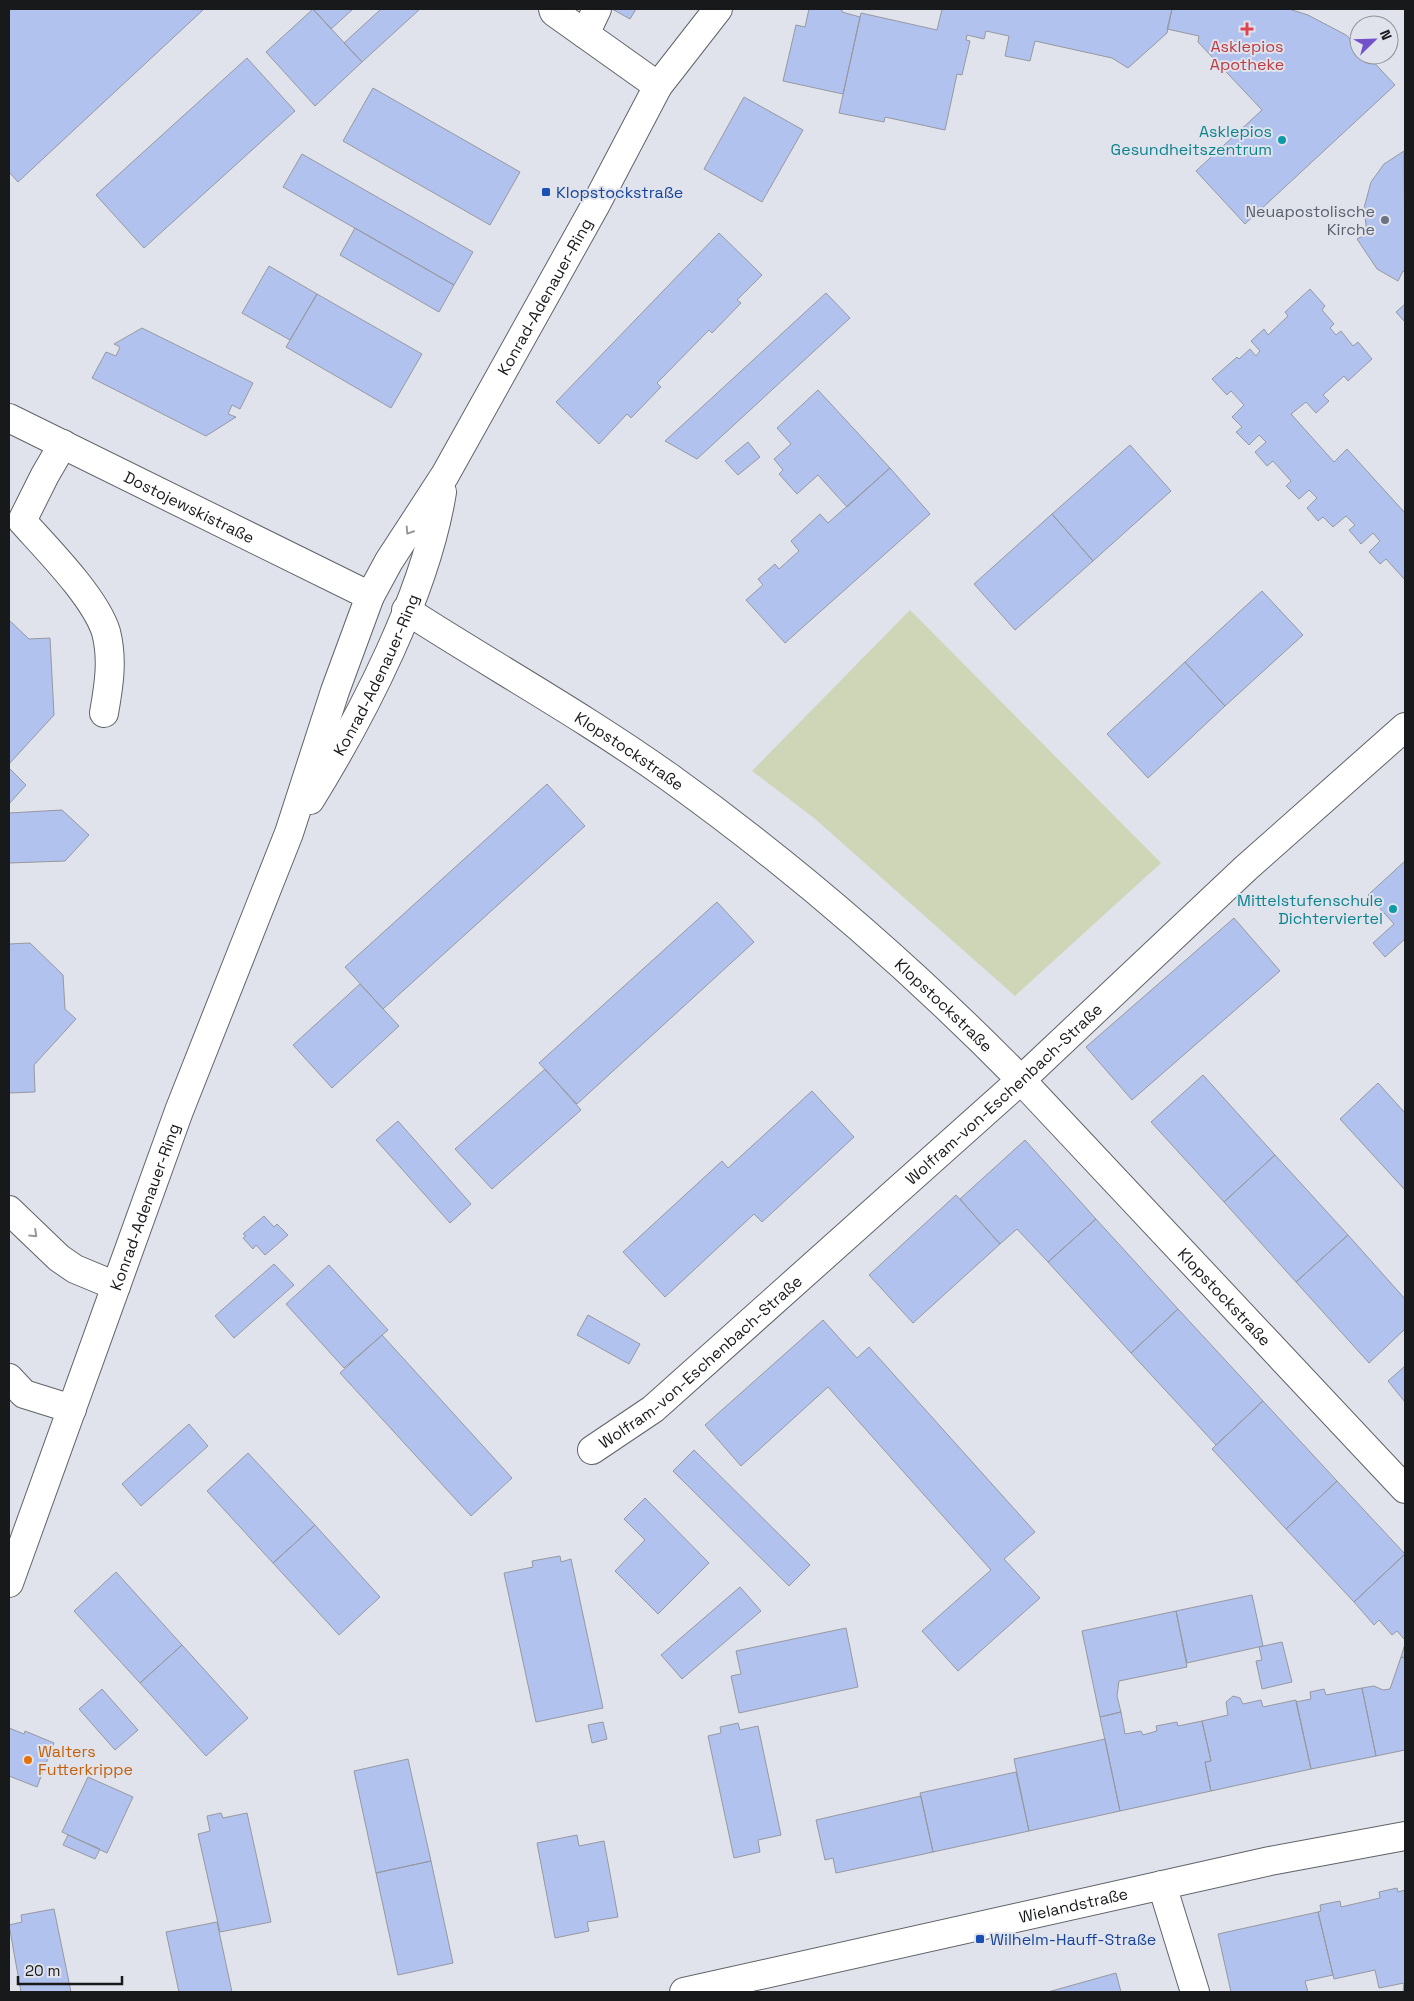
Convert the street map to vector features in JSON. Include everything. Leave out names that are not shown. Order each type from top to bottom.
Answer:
[{"type":"street","points":[[553,9],[554,12],[585,34],[665,76]]},
{"type":"street","points":[[585,34],[597,9]]},
{"type":"street","name":"Konrad-Adenauer-Ring","points":[[9,1583],[179,1111],[289,833],[332,700],[370,596],[389,561],[445,475],[595,206],[665,76],[697,9]]},
{"type":"street","name":"Konrad-Adenauer-Ring","points":[[665,76],[718,9]]},
{"type":"street","name":"Dostojewskistraße","points":[[9,418],[370,596]]},
{"type":"street","points":[[63,444],[22,521],[56,559],[90,602],[105,631],[110,657],[110,682],[104,712]]},
{"type":"street","name":"Konrad-Adenauer-Ring","points":[[289,833],[330,767],[386,657],[406,610],[431,538],[445,475]]},
{"type":"street","name":"Klopstockstraße","points":[[406,610],[668,776],[765,848],[847,915],[960,1019],[1021,1080],[1405,1489]]},
{"type":"street","name":"Wolfram-von-Eschenbach-Straße","points":[[592,1450],[653,1409],[1021,1080],[1246,868],[1405,727]]},
{"type":"street","points":[[9,1210],[59,1258],[75,1269],[116,1286]]},
{"type":"street","points":[[9,1378],[24,1394],[72,1409]]},
{"type":"street","name":"Wielandstraße","points":[[684,1992],[748,1985],[1162,1885],[1270,1861],[1405,1836]]},
{"type":"street","points":[[1162,1885],[1195,1992]]},
{"type":"green space","points":[[910,610],[1161,863],[1015,996],[814,818],[752,771]]},
{"type":"building","points":[[9,9],[204,9],[18,182],[9,172]]},
{"type":"building","points":[[313,9],[353,9],[331,29]]},
{"type":"building","points":[[313,9],[362,62],[315,106],[266,52]]},
{"type":"building","points":[[381,9],[420,9],[362,62],[344,43]]},
{"type":"building","points":[[612,9],[636,9],[630,19]]},
{"type":"building","points":[[809,9],[842,9],[842,12],[860,17],[843,94],[783,81],[796,25],[805,27]]},
{"type":"building","points":[[942,9],[1172,9],[1167,33],[1128,68],[1112,58],[1035,41],[1030,61],[1005,56],[1009,36],[986,31],[984,39],[967,35],[966,40],[970,41],[962,75],[957,74],[945,130],[885,117],[884,122],[839,113],[861,13],[937,30]]},
{"type":"building","name":"Asklepios Gesundheitszentrum","points":[[1172,9],[1289,9],[1308,15],[1346,35],[1349,38],[1349,65],[1376,65],[1395,85],[1245,224],[1196,171],[1262,110],[1198,42],[1199,36],[1167,29]]},
{"type":"building","points":[[247,58],[295,111],[144,248],[96,195]]},
{"type":"building","points":[[373,88],[520,172],[490,225],[343,141]]},
{"type":"building","points":[[744,97],[803,130],[762,202],[704,169]]},
{"type":"building","name":"Neuapostolische Kirche","points":[[1404,151],[1405,272],[1403,271],[1398,281],[1377,269],[1357,239],[1367,234],[1364,208],[1371,182],[1384,164]]},
{"type":"building","points":[[302,154],[473,252],[454,285],[283,187]]},
{"type":"building","points":[[355,228],[454,285],[439,312],[340,255]]},
{"type":"building","points":[[719,233],[762,275],[737,300],[741,303],[712,333],[709,330],[657,383],[661,387],[631,418],[627,414],[599,444],[556,402]]},
{"type":"building","points":[[269,266],[317,294],[290,340],[242,313]]},
{"type":"building","points":[[1310,289],[1325,306],[1322,310],[1334,324],[1330,328],[1336,335],[1341,331],[1353,346],[1358,342],[1372,359],[1348,381],[1344,376],[1323,395],[1329,401],[1316,413],[1306,402],[1291,414],[1334,462],[1347,449],[1405,513],[1405,580],[1386,559],[1380,564],[1369,552],[1380,541],[1373,533],[1361,544],[1349,530],[1355,525],[1346,516],[1333,527],[1323,517],[1318,521],[1307,508],[1317,498],[1309,490],[1299,499],[1286,486],[1291,481],[1273,461],[1267,466],[1255,452],[1266,442],[1259,435],[1249,445],[1236,432],[1242,427],[1232,417],[1244,405],[1231,391],[1227,395],[1212,379],[1237,357],[1239,359],[1250,349],[1256,356],[1260,351],[1251,341],[1264,329],[1268,335],[1288,316],[1285,312]]},
{"type":"building","points":[[826,293],[850,318],[697,459],[665,441]]},
{"type":"building","points":[[317,294],[422,354],[391,408],[286,347]]},
{"type":"building","points":[[1405,304],[1405,322],[1396,312]]},
{"type":"building","points":[[142,328],[253,383],[240,409],[232,405],[228,414],[236,417],[206,436],[92,378],[106,352],[116,356],[120,347],[114,344]]},
{"type":"building","points":[[818,390],[890,468],[847,507],[818,475],[797,494],[779,474],[783,470],[774,459],[791,444],[777,428]]},
{"type":"building","points":[[748,442],[760,457],[738,475],[725,461]]},
{"type":"building","points":[[1130,445],[1171,491],[1093,561],[1052,514]]},
{"type":"building","points":[[890,468],[930,514],[785,643],[746,600],[763,585],[758,579],[775,564],[779,569],[799,551],[791,541],[820,514],[828,523]]},
{"type":"building","points":[[1052,514],[1093,561],[1015,630],[974,584]]},
{"type":"building","points":[[1262,591],[1303,635],[1225,706],[1185,662]]},
{"type":"building","points":[[9,620],[29,639],[50,638],[54,715],[9,764]]},
{"type":"building","points":[[1185,662],[1225,706],[1148,778],[1107,734]]},
{"type":"building","points":[[9,768],[26,785],[9,804]]},
{"type":"building","points":[[547,784],[585,826],[383,1009],[345,967]]},
{"type":"building","points":[[62,810],[89,835],[65,861],[9,863],[9,813]]},
{"type":"building","name":"Mittelstufenschule Dichterviertel","points":[[1405,861],[1405,939],[1385,957],[1373,943],[1394,924],[1368,895]]},
{"type":"building","points":[[717,902],[754,942],[577,1104],[539,1063]]},
{"type":"building","points":[[1234,918],[1280,971],[1132,1100],[1086,1047]]},
{"type":"building","points":[[30,943],[63,975],[65,1009],[76,1019],[34,1065],[35,1092],[9,1093],[9,944]]},
{"type":"building","points":[[360,984],[399,1026],[332,1088],[293,1045]]},
{"type":"building","points":[[545,1069],[581,1110],[492,1189],[455,1149]]},
{"type":"building","points":[[1203,1075],[1275,1155],[1224,1202],[1151,1122]]},
{"type":"building","points":[[1378,1083],[1405,1113],[1405,1190],[1340,1119]]},
{"type":"building","points":[[812,1091],[854,1137],[762,1222],[754,1214],[665,1297],[623,1252],[722,1161],[728,1168]]},
{"type":"building","points":[[398,1121],[471,1204],[450,1223],[376,1140]]},
{"type":"building","points":[[1025,1140],[1096,1219],[1048,1262],[1017,1229],[1000,1244],[960,1199]]},
{"type":"building","points":[[1275,1155],[1348,1235],[1296,1282],[1224,1202]]},
{"type":"building","points":[[956,1195],[1000,1244],[913,1323],[869,1275]]},
{"type":"building","points":[[264,1216],[274,1227],[277,1224],[288,1235],[265,1255],[256,1245],[253,1249],[243,1238],[246,1236],[243,1234]]},
{"type":"building","points":[[1096,1219],[1178,1309],[1131,1353],[1048,1262]]},
{"type":"building","points":[[1348,1235],[1405,1299],[1405,1329],[1369,1363],[1296,1282]]},
{"type":"building","points":[[274,1264],[294,1285],[234,1338],[215,1316]]},
{"type":"building","points":[[329,1265],[388,1330],[344,1368],[286,1304]]},
{"type":"building","points":[[1178,1309],[1263,1401],[1216,1445],[1131,1353]]},
{"type":"building","points":[[588,1315],[640,1344],[629,1364],[577,1335]]},
{"type":"building","points":[[823,1320],[857,1358],[869,1347],[1035,1532],[1004,1559],[1040,1598],[958,1671],[922,1631],[991,1570],[828,1387],[741,1466],[705,1425]]},
{"type":"building","points":[[382,1335],[512,1478],[471,1516],[340,1373]]},
{"type":"building","points":[[1405,1366],[1405,1402],[1388,1381]]},
{"type":"building","points":[[1263,1401],[1337,1481],[1286,1529],[1212,1449]]},
{"type":"building","points":[[189,1424],[208,1446],[141,1506],[122,1484]]},
{"type":"building","points":[[694,1450],[810,1565],[789,1586],[673,1471]]},
{"type":"building","points":[[248,1453],[315,1525],[273,1563],[207,1491]]},
{"type":"building","points":[[1337,1481],[1405,1554],[1354,1602],[1286,1529]]},
{"type":"building","points":[[645,1498],[709,1563],[658,1614],[615,1571],[645,1540],[624,1519]]},
{"type":"building","points":[[315,1525],[380,1597],[339,1635],[273,1563]]},
{"type":"building","points":[[1405,1554],[1405,1640],[1397,1631],[1392,1635],[1379,1620],[1374,1625],[1354,1602]]},
{"type":"building","points":[[560,1556],[561,1562],[571,1559],[603,1708],[536,1722],[504,1573],[533,1567],[532,1561]]},
{"type":"building","points":[[116,1572],[182,1645],[140,1683],[74,1611]]},
{"type":"building","points":[[740,1587],[761,1611],[682,1679],[661,1655]]},
{"type":"building","points":[[1252,1595],[1263,1646],[1187,1663],[1176,1611]]},
{"type":"building","points":[[1176,1611],[1187,1667],[1119,1681],[1117,1696],[1121,1712],[1100,1717],[1082,1631]]},
{"type":"building","points":[[846,1628],[858,1687],[739,1713],[731,1676],[741,1674],[736,1651]]},
{"type":"building","points":[[1282,1642],[1292,1682],[1262,1689],[1256,1661],[1262,1660],[1259,1647]]},
{"type":"building","points":[[1405,1644],[1405,1658],[1401,1657]]},
{"type":"building","points":[[182,1645],[248,1718],[206,1756],[140,1683]]},
{"type":"building","points":[[1401,1657],[1405,1658],[1405,1750],[1376,1756],[1362,1688],[1374,1686],[1383,1690],[1390,1689]]},
{"type":"building","points":[[1362,1688],[1376,1756],[1311,1769],[1296,1702],[1311,1699],[1310,1692],[1324,1689],[1326,1695]]},
{"type":"building","points":[[102,1689],[138,1730],[115,1750],[79,1709]]},
{"type":"building","points":[[1233,1696],[1240,1698],[1243,1704],[1261,1700],[1263,1707],[1296,1700],[1311,1769],[1211,1791],[1205,1762],[1211,1761],[1202,1721],[1228,1715],[1226,1702]]},
{"type":"building","points":[[1121,1712],[1125,1734],[1141,1731],[1143,1735],[1157,1731],[1156,1726],[1177,1722],[1178,1726],[1202,1721],[1211,1761],[1205,1762],[1211,1791],[1120,1811],[1100,1717]]},
{"type":"building","points":[[603,1722],[607,1739],[592,1743],[588,1725]]},
{"type":"building","points":[[738,1723],[740,1730],[758,1726],[781,1835],[758,1840],[760,1852],[734,1858],[708,1736],[721,1733],[720,1727]]},
{"type":"building","name":"Walters Futterkrippe","points":[[9,1728],[24,1734],[25,1731],[54,1743],[37,1787],[9,1776]]},
{"type":"building","points":[[1105,1739],[1120,1811],[1029,1831],[1014,1759]]},
{"type":"building","points":[[408,1759],[431,1861],[376,1873],[354,1771]]},
{"type":"building","points":[[1016,1772],[1029,1831],[933,1852],[920,1793]]},
{"type":"building","points":[[88,1777],[133,1797],[107,1853],[62,1832]]},
{"type":"building","points":[[921,1796],[933,1852],[836,1873],[833,1858],[825,1860],[816,1820]]},
{"type":"building","points":[[221,1813],[223,1818],[247,1813],[271,1922],[220,1932],[198,1834],[210,1831],[207,1816]]},
{"type":"building","points":[[68,1835],[100,1849],[95,1859],[63,1845]]},
{"type":"building","points":[[577,1835],[579,1846],[604,1841],[618,1917],[587,1922],[589,1931],[555,1938],[537,1843]]},
{"type":"building","points":[[431,1861],[453,1963],[398,1975],[376,1873]]},
{"type":"building","points":[[1397,1888],[1398,1892],[1405,1890],[1405,1992],[1403,1992],[1404,1983],[1379,1988],[1375,1970],[1334,1979],[1318,1912],[1321,1911],[1320,1905],[1340,1901],[1341,1907],[1380,1898],[1379,1892]]},
{"type":"building","points":[[54,1909],[71,1992],[21,1992],[9,1925],[22,1922],[21,1915]]},
{"type":"building","points":[[1318,1912],[1333,1975],[1305,1981],[1308,1992],[1231,1992],[1218,1934]]},
{"type":"building","points":[[217,1922],[232,1992],[179,1992],[166,1932]]},
{"type":"building","points":[[1116,1973],[1121,1992],[1048,1992]]},
{"type":"place","name":"Asklepios Apotheke","points":[[1247,29]]},
{"type":"place","name":"Asklepios Gesundheitszentrum","points":[[1282,140]]},
{"type":"place","name":"Klopstockstraße","points":[[546,192]]},
{"type":"place","name":"Neuapostolische Kirche","points":[[1385,220]]},
{"type":"place","name":"Mittelstufenschule Dichterviertel","points":[[1393,909]]},
{"type":"place","name":"Walters Futterkrippe","points":[[28,1760]]},
{"type":"place","name":"Wilhelm-Hauff-Straße","points":[[980,1939]]}]
